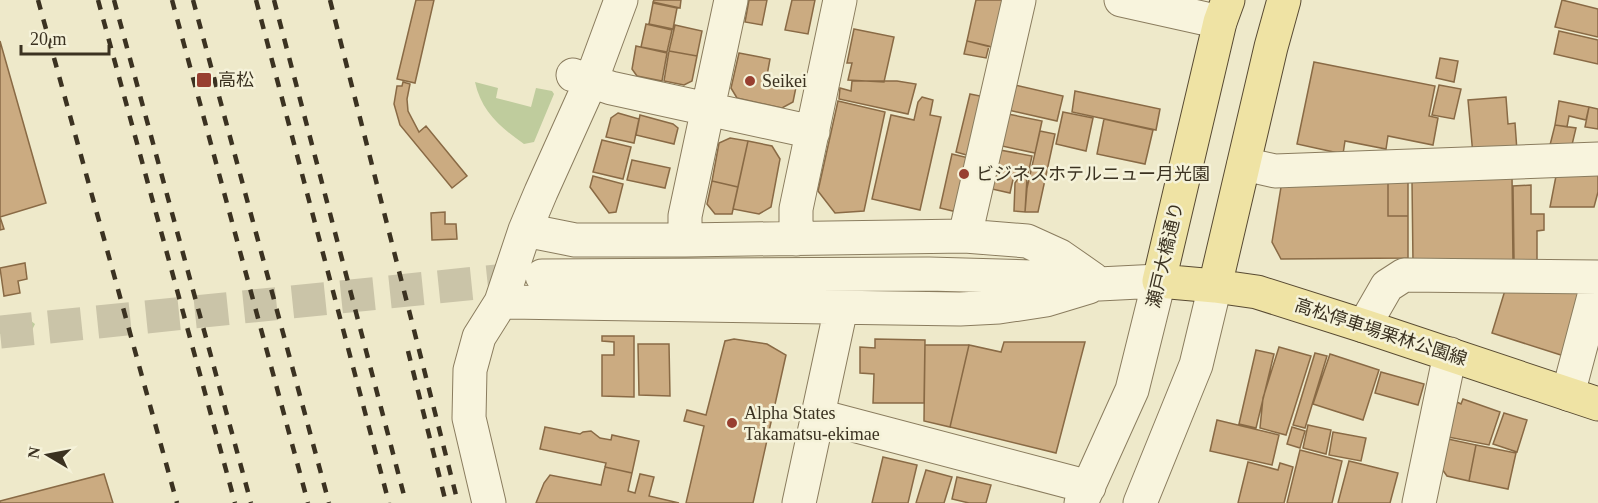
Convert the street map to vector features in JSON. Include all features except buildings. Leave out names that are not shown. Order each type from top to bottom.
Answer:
[{"type":"main road","points":[[1215,286],[1284,0]]},
{"type":"main road","name":"瀬戸大橋通り","points":[[1159,281],[1224,11]]},
{"type":"main road","name":"高松停車場栗林公園線","points":[[1159,281],[1257,292],[1598,404]]},
{"type":"street","points":[[489,503],[469,418],[470,370],[479,336],[501,302],[525,230],[582,78],[601,0]]},
{"type":"street","points":[[582,78],[621,0]]},
{"type":"street","points":[[685,240],[685,216],[731,0]]},
{"type":"street","points":[[796,239],[796,209],[840,0]]},
{"type":"street","points":[[965,236],[1019,0]]},
{"type":"street","points":[[1121,0],[1224,11]]},
{"type":"street","points":[[582,78],[611,88],[813,132]]},
{"type":"street","points":[[1244,164],[1275,171],[1598,159]]},
{"type":"street","points":[[525,230],[575,240],[965,236],[1027,241],[1060,256],[1099,284]]},
{"type":"street","points":[[542,276],[929,274],[1066,278],[1099,284],[1159,281]]},
{"type":"street","points":[[1364,326],[1387,286],[1404,275],[1598,276]]},
{"type":"street","name":"瀬戸大橋通り","points":[[1085,495],[1132,390],[1159,281]]},
{"type":"street","points":[[1568,394],[1598,281]]},
{"type":"street","points":[[501,302],[960,309],[999,307],[1046,300],[1099,284]]},
{"type":"street","points":[[1145,502],[1196,364],[1215,286]]},
{"type":"street","points":[[799,503],[842,308]]},
{"type":"street","points":[[1419,503],[1450,354]]},
{"type":"street","points":[[819,416],[1085,495]]},
{"type":"green space","points":[[475,82],[498,88],[496,98],[531,107],[536,88],[552,91],[554,94],[534,142],[524,144],[493,118],[482,102]]},
{"type":"green space","points":[[31,321],[35,324],[32,330],[0,334],[0,325]]},
{"type":"tunnel","points":[[0,332],[535,277]]},
{"type":"railway","points":[[38,0],[177,503]]},
{"type":"railway","points":[[98,0],[235,503]]},
{"type":"railway","points":[[114,0],[251,503]]},
{"type":"railway","points":[[172,0],[308,503]]},
{"type":"railway","points":[[193,0],[329,503]]},
{"type":"railway","points":[[256,0],[389,503]]},
{"type":"railway","points":[[274,0],[406,503]]},
{"type":"railway","points":[[330,0],[458,503]]},
{"type":"railway","points":[[408,351],[446,503]]},
{"type":"place","name":"高松","points":[[204,80]]},
{"type":"place","name":"Seikei","points":[[750,81]]},
{"type":"place","name":"ビジネスホテルニュー月光園","points":[[964,174]]},
{"type":"place","name":"Alpha States Takamatsu-ekimae","points":[[732,423]]}]
